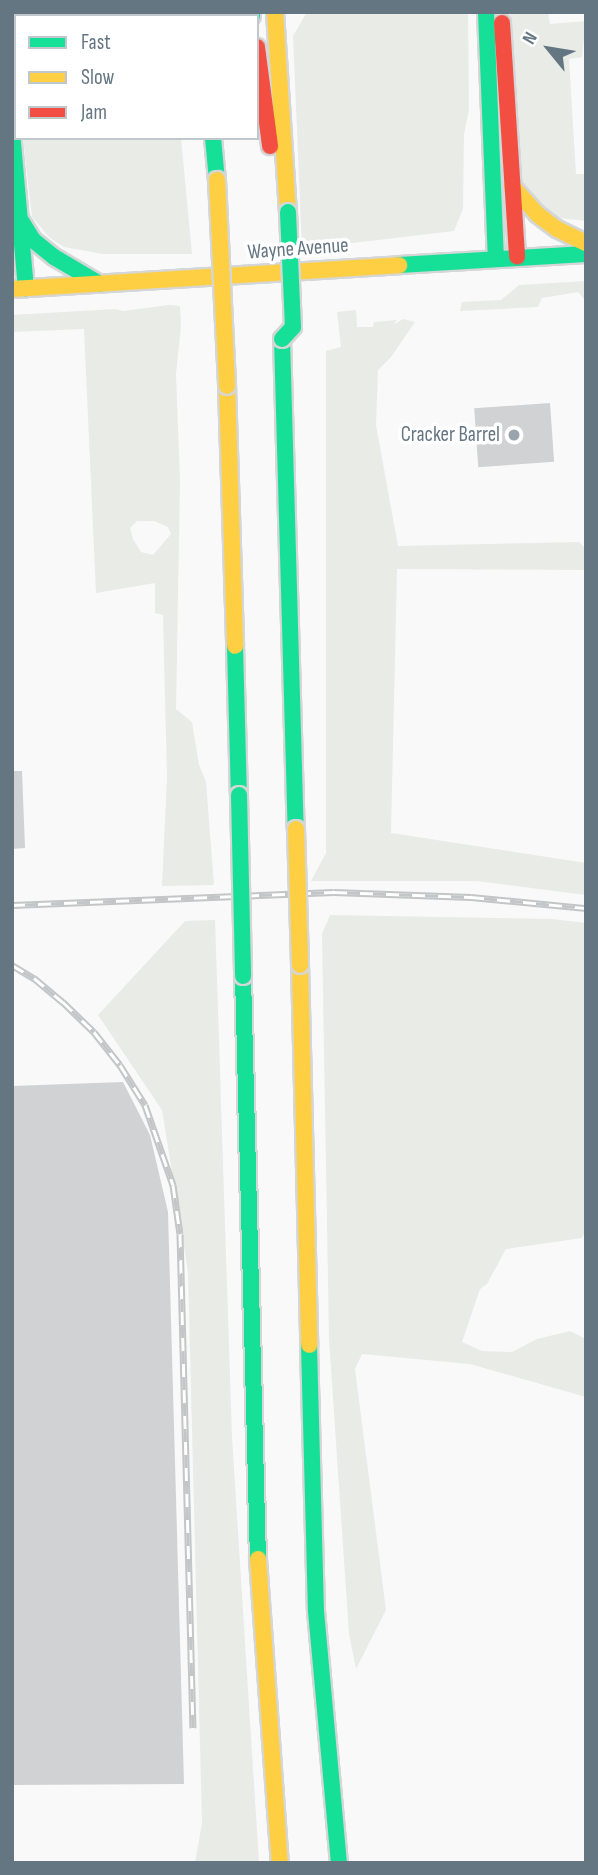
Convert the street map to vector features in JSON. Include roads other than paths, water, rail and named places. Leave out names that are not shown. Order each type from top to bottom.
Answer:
[{"type":"main road","points":[[275,12],[316,1611],[339,1863]]},
{"type":"main road","points":[[486,12],[496,258]]},
{"type":"main road","points":[[501,12],[517,257]]},
{"type":"main road","points":[[259,60],[282,212]]},
{"type":"main road","points":[[12,132],[20,219],[19,289]]},
{"type":"main road","points":[[213,140],[218,180],[227,386],[259,1598],[280,1863]]},
{"type":"main road","points":[[512,186],[537,214],[557,229],[586,243]]},
{"type":"main road","points":[[20,219],[33,240],[54,257],[100,284]]},
{"type":"main road","name":"Wayne Avenue","points":[[19,289],[586,254]]},
{"type":"railway","points":[[12,905],[334,892],[471,897],[586,908]]},
{"type":"railway","points":[[12,965],[34,978],[63,1002],[94,1032],[120,1065],[145,1105],[173,1185],[180,1234],[193,1728]]},
{"type":"place","name":"Cracker Barrel","points":[[514,435]]}]
